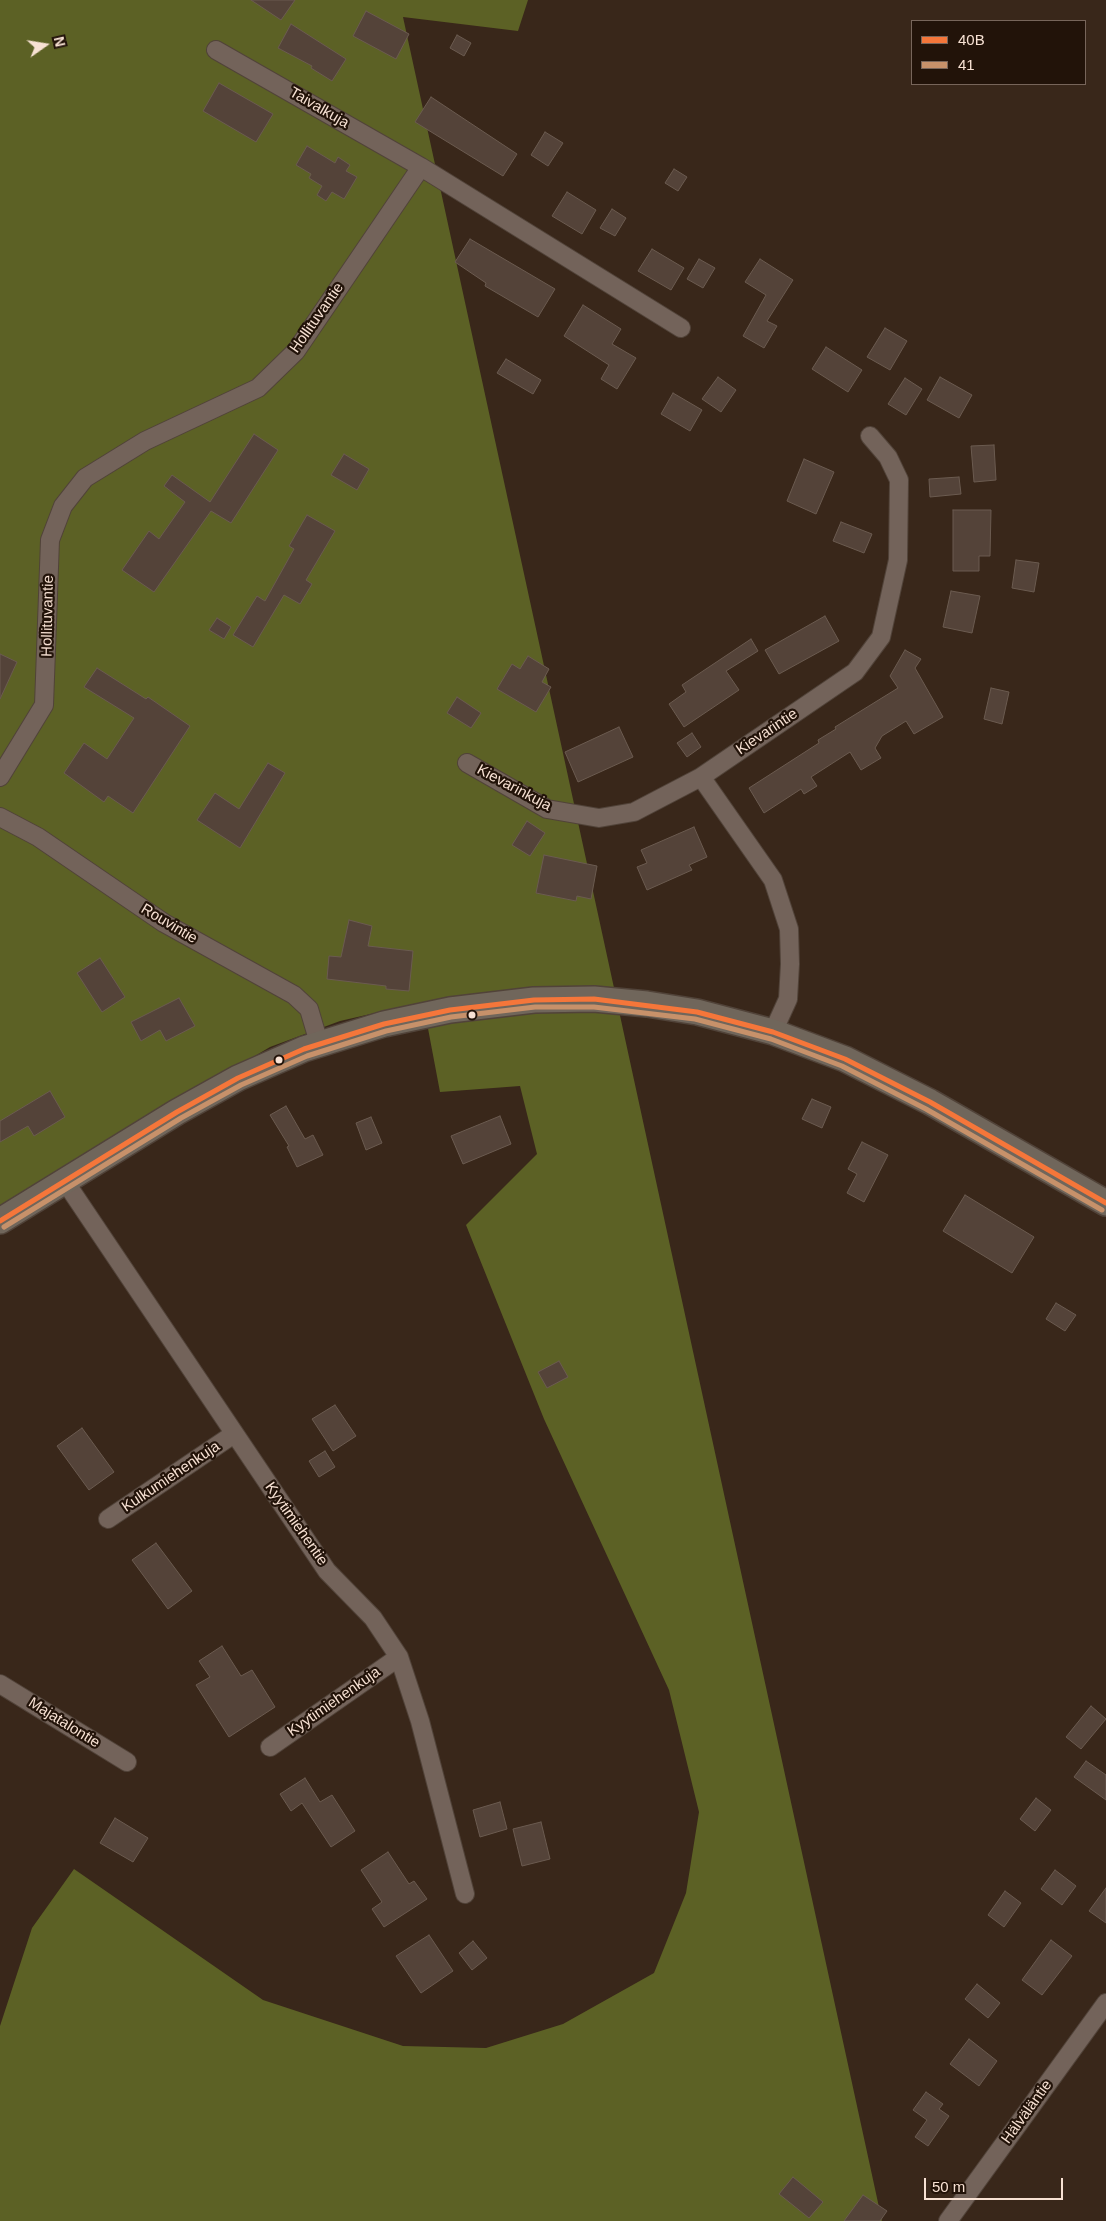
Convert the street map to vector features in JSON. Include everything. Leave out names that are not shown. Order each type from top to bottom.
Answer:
[{"type":"street","name":"Taivalkuja","points":[[216,50],[421,167]]},
{"type":"street","points":[[421,167],[681,328]]},
{"type":"street","name":"Hollituvantie","points":[[0,777],[44,705],[50,540],[63,506],[85,478],[145,441],[258,388],[296,351],[421,167]]},
{"type":"street","name":"Kievarintie","points":[[702,777],[855,672],[881,637],[898,560],[899,480],[888,457],[870,436]]},
{"type":"street","name":"Kievarinkuja","points":[[467,763],[547,809],[599,818],[634,812],[702,777]]},
{"type":"street","points":[[702,777],[773,880],[789,930],[788,999],[773,1032]]},
{"type":"street","name":"Rouvintie","points":[[0,816],[38,837],[164,923],[294,995],[309,1009],[319,1043]]},
{"type":"street","points":[[0,1221],[177,1112],[238,1078],[319,1043],[384,1024],[450,1010],[534,1000],[594,999],[648,1004],[697,1012],[773,1032],[845,1059],[930,1102],[1106,1203]]},
{"type":"street","name":"Kyytimiehentie","points":[[64,1180],[234,1434],[328,1570],[373,1618],[399,1657],[420,1721],[465,1894]]},
{"type":"street","name":"Kulkumiehenkuja","points":[[108,1519],[234,1434]]},
{"type":"street","name":"Kyytimiehenkuja","points":[[270,1747],[399,1657]]},
{"type":"street","name":"Majatalontie","points":[[0,1684],[127,1762]]},
{"type":"street","name":"Hälväläntie","points":[[948,2221],[1106,2003]]},
{"type":"green space","points":[[0,0],[528,0],[518,31],[403,17],[882,2221],[0,2221],[0,2026],[32,1928],[74,1869],[263,2000],[403,2046],[486,2048],[563,2024],[654,1973],[686,1893],[699,1812],[669,1690],[544,1419],[466,1225],[537,1154],[520,1086],[440,1092],[423,1002],[340,1021],[270,1047],[0,1208]]},
{"type":"building","points":[[251,0],[295,0],[281,20]]},
{"type":"building","points":[[366,11],[409,34],[396,59],[353,36]]},
{"type":"building","points":[[291,24],[346,59],[332,81],[311,68],[312,66],[278,48]]},
{"type":"building","points":[[457,35],[471,43],[464,56],[450,48]]},
{"type":"building","points":[[219,83],[273,114],[256,142],[203,111]]},
{"type":"building","points":[[431,97],[517,154],[503,176],[415,122]]},
{"type":"building","points":[[545,132],[563,143],[548,166],[531,155]]},
{"type":"building","points":[[307,146],[335,163],[338,157],[350,165],[346,171],[357,177],[344,199],[332,192],[326,201],[317,195],[322,186],[309,178],[311,174],[296,165]]},
{"type":"building","points":[[674,169],[687,177],[678,191],[665,183]]},
{"type":"building","points":[[567,192],[596,210],[582,234],[552,216]]},
{"type":"building","points":[[612,209],[626,218],[615,236],[600,228]]},
{"type":"building","points":[[470,239],[555,289],[538,317],[485,286],[486,283],[455,262]]},
{"type":"building","points":[[652,249],[684,268],[671,290],[638,271]]},
{"type":"building","points":[[699,259],[715,268],[703,288],[687,279]]},
{"type":"building","points":[[760,259],[793,280],[767,321],[777,326],[764,348],[743,336],[766,295],[745,282]]},
{"type":"building","points":[[583,305],[621,329],[612,344],[636,358],[617,389],[601,379],[609,365],[564,336]]},
{"type":"building","points":[[885,328],[907,341],[890,370],[867,357]]},
{"type":"building","points":[[826,347],[862,370],[848,392],[812,369]]},
{"type":"building","points":[[506,359],[541,380],[533,394],[497,373]]},
{"type":"building","points":[[718,377],[736,390],[721,412],[702,399]]},
{"type":"building","points":[[940,377],[972,395],[959,418],[927,400]]},
{"type":"building","points":[[905,378],[922,389],[906,415],[888,404]]},
{"type":"building","points":[[673,393],[702,410],[690,431],[661,414]]},
{"type":"building","points":[[254,434],[278,450],[231,523],[211,511],[154,592],[122,570],[149,531],[159,539],[185,502],[164,486],[172,475],[210,502]]},
{"type":"building","points":[[994,445],[996,480],[974,482],[971,446]]},
{"type":"building","points":[[344,454],[369,469],[357,490],[331,475]]},
{"type":"building","points":[[804,459],[834,472],[816,514],[787,501]]},
{"type":"building","points":[[959,477],[961,494],[930,497],[929,479]]},
{"type":"building","points":[[953,510],[991,510],[990,556],[979,556],[979,571],[953,571]]},
{"type":"building","points":[[307,515],[335,531],[306,580],[312,584],[300,604],[284,595],[253,647],[233,635],[257,596],[265,601],[294,549],[289,546]]},
{"type":"building","points":[[841,522],[872,534],[864,553],[833,541]]},
{"type":"building","points":[[1016,560],[1039,563],[1034,592],[1012,588]]},
{"type":"building","points":[[951,591],[980,596],[972,633],[943,627]]},
{"type":"building","points":[[825,616],[839,641],[779,674],[765,650]]},
{"type":"building","points":[[217,618],[231,627],[224,639],[209,630]]},
{"type":"building","points":[[751,639],[758,651],[726,671],[739,690],[684,727],[669,704],[686,692],[682,685]]},
{"type":"building","points":[[905,650],[921,659],[915,668],[943,717],[914,734],[906,721],[882,736],[875,748],[881,758],[861,770],[850,752],[811,777],[817,786],[804,794],[801,789],[764,813],[749,788],[819,743],[818,740],[836,729],[835,727],[898,688],[890,676]]},
{"type":"building","points":[[0,654],[17,662],[0,699]]},
{"type":"building","points":[[528,656],[549,669],[542,682],[551,687],[536,712],[497,689],[512,664],[520,669]]},
{"type":"building","points":[[97,668],[146,699],[148,697],[190,726],[133,813],[108,796],[104,802],[64,773],[84,743],[107,759],[134,718],[84,687]]},
{"type":"building","points":[[991,688],[1009,692],[1002,724],[984,719]]},
{"type":"building","points":[[457,697],[481,713],[471,728],[447,713]]},
{"type":"building","points":[[619,727],[633,757],[578,782],[565,752]]},
{"type":"building","points":[[692,733],[701,747],[687,757],[677,743]]},
{"type":"building","points":[[268,763],[285,773],[240,848],[197,820],[215,793],[239,809]]},
{"type":"building","points":[[527,821],[545,833],[530,856],[512,845]]},
{"type":"building","points":[[694,827],[707,857],[689,865],[692,870],[647,890],[637,867],[647,863],[641,850]]},
{"type":"building","points":[[544,855],[597,866],[591,899],[577,896],[576,901],[536,893]]},
{"type":"building","points":[[349,920],[372,926],[368,946],[413,951],[409,991],[386,989],[386,986],[327,979],[329,956],[341,957]]},
{"type":"building","points":[[100,958],[125,997],[102,1012],[77,973]]},
{"type":"building","points":[[179,998],[195,1026],[166,1041],[160,1030],[141,1041],[131,1022]]},
{"type":"building","points":[[50,1091],[65,1117],[34,1136],[28,1126],[0,1142],[0,1121]]},
{"type":"building","points":[[812,1099],[831,1107],[822,1128],[802,1119]]},
{"type":"building","points":[[286,1106],[305,1139],[313,1135],[323,1155],[297,1167],[287,1147],[289,1146],[270,1115]]},
{"type":"building","points":[[500,1116],[511,1144],[463,1164],[451,1136]]},
{"type":"building","points":[[371,1117],[382,1143],[366,1150],[356,1123]]},
{"type":"building","points":[[862,1142],[888,1155],[864,1202],[847,1193],[857,1174],[848,1169]]},
{"type":"building","points":[[965,1195],[1034,1237],[1012,1273],[943,1231]]},
{"type":"building","points":[[1056,1303],[1076,1315],[1065,1331],[1046,1319]]},
{"type":"building","points":[[559,1361],[568,1377],[547,1388],[538,1372]]},
{"type":"building","points":[[335,1405],[356,1436],[333,1451],[312,1419]]},
{"type":"building","points":[[82,1428],[114,1472],[89,1490],[57,1446]]},
{"type":"building","points":[[325,1451],[335,1467],[319,1477],[309,1461]]},
{"type":"building","points":[[156,1543],[192,1591],[168,1609],[132,1560]]},
{"type":"building","points":[[222,1646],[241,1676],[252,1670],[275,1707],[229,1737],[196,1685],[210,1677],[199,1661]]},
{"type":"building","points":[[1091,1706],[1106,1719],[1081,1749],[1066,1737]]},
{"type":"building","points":[[1086,1761],[1106,1775],[1106,1800],[1074,1777]]},
{"type":"building","points":[[305,1778],[320,1802],[332,1795],[355,1831],[331,1847],[302,1803],[291,1811],[280,1794]]},
{"type":"building","points":[[1036,1798],[1051,1810],[1035,1831],[1020,1819]]},
{"type":"building","points":[[500,1802],[507,1829],[480,1837],[473,1810]]},
{"type":"building","points":[[115,1818],[148,1838],[133,1862],[100,1843]]},
{"type":"building","points":[[541,1822],[550,1859],[522,1866],[513,1829]]},
{"type":"building","points":[[388,1852],[409,1884],[414,1881],[427,1899],[384,1927],[372,1909],[382,1902],[361,1870]]},
{"type":"building","points":[[1055,1870],[1076,1886],[1062,1905],[1041,1889]]},
{"type":"building","points":[[1106,1888],[1106,1923],[1089,1911]]},
{"type":"building","points":[[1005,1891],[1021,1903],[1004,1927],[988,1915]]},
{"type":"building","points":[[429,1935],[453,1971],[421,1993],[396,1956]]},
{"type":"building","points":[[1051,1940],[1072,1956],[1042,1995],[1022,1980]]},
{"type":"building","points":[[473,1941],[487,1958],[472,1970],[459,1953]]},
{"type":"building","points":[[977,1984],[1000,2003],[988,2018],[965,1999]]},
{"type":"building","points":[[969,2039],[997,2061],[979,2086],[950,2064]]},
{"type":"building","points":[[926,2092],[943,2104],[939,2109],[949,2116],[928,2146],[915,2137],[927,2120],[913,2110]]},
{"type":"building","points":[[793,2177],[823,2202],[809,2218],[779,2194]]},
{"type":"building","points":[[863,2195],[887,2211],[880,2221],[844,2221]]},
{"type":"transit line","name":"40B","points":[[0,1221],[177,1112],[238,1078],[304,1049],[384,1024],[450,1010],[534,1000],[594,999],[697,1012],[773,1032],[845,1059],[930,1102],[1106,1203]]},
{"type":"transit line","name":"41","points":[[4,1227],[181,1118],[241,1085],[307,1056],[386,1031],[451,1017],[535,1007],[594,1007],[695,1019],[771,1039],[842,1066],[926,1109],[1102,1210]]}]
